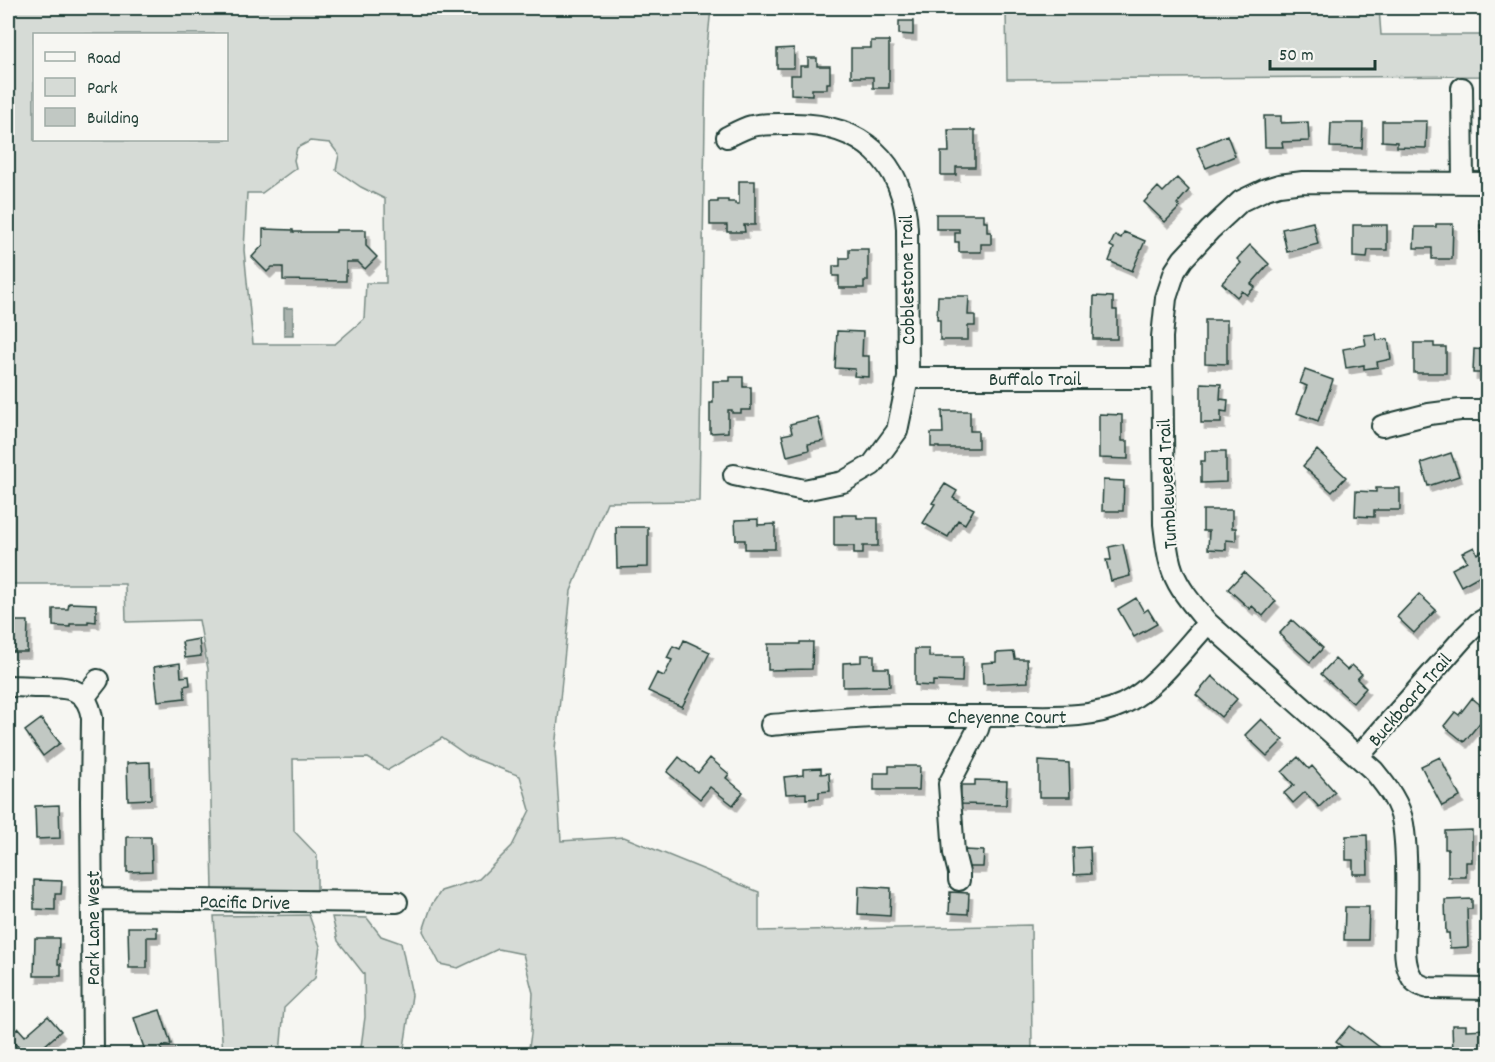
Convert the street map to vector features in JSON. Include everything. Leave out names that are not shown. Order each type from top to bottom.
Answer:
[{"type":"street","points":[[1462,88],[1463,183]]},
{"type":"street","name":"Cobblestone Trail","points":[[727,137],[758,125],[815,125],[847,133],[878,154],[889,168],[897,181],[906,213],[908,378],[897,432],[872,465],[843,482],[804,490],[734,476]]},
{"type":"street","name":"Tumbleweed Trail","points":[[1488,183],[1302,183],[1279,185],[1253,195],[1241,201],[1210,230],[1175,271],[1166,298],[1162,337],[1164,524],[1167,551],[1173,573],[1188,599],[1208,623],[1374,771],[1395,799],[1403,822],[1406,855],[1406,952],[1410,974],[1414,981],[1429,988],[1488,989]]},
{"type":"street","name":"Buffalo Trail","points":[[908,378],[1162,378]]},
{"type":"street","points":[[1382,426],[1429,414],[1460,410],[1488,410]]},
{"type":"street","name":"Buckboard Trail","points":[[1358,757],[1464,637],[1488,617]]},
{"type":"street","name":"Cheyenne Court","points":[[771,725],[875,717],[1094,714],[1110,710],[1143,692],[1208,623]]},
{"type":"street","points":[[8,686],[70,689],[84,698],[98,680]]},
{"type":"street","name":"Park Lane West","points":[[84,698],[88,703],[92,718],[93,1054]]},
{"type":"street","points":[[959,880],[954,854],[949,784],[978,729],[982,716]]},
{"type":"street","name":"Pacific Drive","points":[[93,899],[397,902]]},
{"type":"green space","points":[[8,8],[711,8],[706,57],[699,501],[607,502],[571,591],[555,749],[561,841],[624,837],[759,892],[759,931],[1031,925],[1032,1054],[528,1054],[533,993],[523,954],[498,949],[458,968],[440,964],[423,931],[432,904],[441,891],[479,879],[512,846],[530,810],[520,776],[468,756],[442,738],[388,770],[368,758],[293,759],[294,831],[317,855],[317,890],[213,890],[208,669],[199,620],[126,622],[125,584],[8,584]],"holes":[[[310,141],[330,143],[339,155],[336,170],[361,187],[385,199],[386,283],[366,283],[364,319],[335,344],[253,344],[244,250],[247,193],[262,193],[296,168],[294,160],[297,148]]]},
{"type":"green space","points":[[1006,8],[1379,8],[1381,35],[1487,35],[1487,76],[1007,79]]},
{"type":"green space","points":[[309,915],[320,946],[315,978],[284,1008],[280,1054],[223,1054],[214,916]]},
{"type":"green space","points":[[332,917],[367,918],[381,936],[401,943],[412,995],[403,1054],[360,1054],[365,1017],[364,974],[338,941]]},
{"type":"shaded area","points":[[284,308],[293,308],[293,335],[284,335]]},
{"type":"building","points":[[899,21],[913,21],[913,35],[899,34]]},
{"type":"building","points":[[871,41],[889,41],[889,88],[873,88],[873,77],[851,77],[851,48],[871,48]]},
{"type":"building","points":[[794,48],[794,68],[777,68],[777,49]]},
{"type":"building","points":[[808,58],[817,58],[817,66],[830,66],[830,83],[827,83],[827,89],[812,89],[812,95],[791,94],[791,75],[800,75],[800,66],[808,66]]},
{"type":"building","points":[[1264,116],[1281,116],[1281,123],[1308,122],[1309,141],[1282,142],[1283,147],[1265,147]]},
{"type":"building","points":[[1382,121],[1427,121],[1426,148],[1397,147],[1397,142],[1382,141]]},
{"type":"building","points":[[1331,123],[1363,123],[1362,148],[1330,147]]},
{"type":"building","points":[[948,130],[975,130],[975,167],[956,167],[956,175],[941,175],[941,152],[949,152]]},
{"type":"building","points":[[1227,135],[1235,156],[1206,168],[1197,148]]},
{"type":"building","points":[[1177,178],[1189,190],[1177,204],[1180,207],[1165,222],[1144,202],[1158,187],[1163,192]]},
{"type":"building","points":[[739,181],[755,181],[755,225],[744,225],[745,232],[727,232],[727,225],[710,225],[710,202],[728,200],[728,202],[739,204]]},
{"type":"building","points":[[936,214],[984,214],[987,232],[991,232],[991,244],[981,244],[981,252],[959,252],[959,242],[955,242],[955,233],[959,233],[959,229],[936,229]]},
{"type":"building","points":[[1313,222],[1318,244],[1287,252],[1282,229]]},
{"type":"building","points":[[1436,224],[1453,224],[1452,259],[1432,259],[1432,248],[1414,248],[1415,227],[1436,227]]},
{"type":"building","points":[[1353,225],[1387,225],[1387,250],[1368,250],[1367,258],[1353,257]]},
{"type":"building","points":[[1480,225],[1488,225],[1488,247],[1481,247]]},
{"type":"building","points":[[263,229],[293,230],[293,232],[366,230],[366,246],[377,257],[365,269],[358,262],[346,262],[346,281],[283,280],[283,267],[272,267],[267,272],[252,257],[263,245]]},
{"type":"building","points":[[1124,232],[1145,241],[1132,271],[1109,261],[1114,248],[1110,246],[1115,235],[1121,238]]},
{"type":"building","points":[[1250,245],[1269,264],[1251,284],[1255,287],[1247,295],[1242,291],[1237,297],[1222,283],[1241,263],[1237,259]]},
{"type":"building","points":[[849,249],[868,249],[868,281],[864,281],[864,288],[839,288],[839,276],[833,276],[833,266],[840,266],[840,258],[849,258]]},
{"type":"building","points":[[938,296],[969,296],[968,315],[975,315],[975,326],[968,326],[968,340],[940,340],[940,320],[937,320]]},
{"type":"building","points":[[1094,296],[1113,297],[1113,310],[1117,310],[1117,339],[1093,339]]},
{"type":"building","points":[[1205,320],[1227,320],[1227,364],[1205,363]]},
{"type":"building","points":[[837,331],[863,332],[862,356],[869,356],[869,377],[854,376],[855,369],[835,368]]},
{"type":"building","points":[[1376,334],[1377,340],[1388,339],[1391,359],[1377,362],[1378,367],[1364,369],[1364,365],[1346,368],[1343,349],[1366,345],[1364,335]]},
{"type":"building","points":[[1414,343],[1434,343],[1434,347],[1446,347],[1446,373],[1414,373]]},
{"type":"building","points":[[1488,346],[1488,373],[1473,373],[1474,349],[1486,350]]},
{"type":"building","points":[[1305,370],[1333,380],[1318,421],[1297,413],[1307,386],[1300,383]]},
{"type":"building","points":[[730,377],[743,377],[743,387],[751,387],[751,410],[732,413],[732,410],[728,410],[728,432],[710,433],[713,381],[730,381]]},
{"type":"building","points":[[1201,383],[1221,384],[1220,399],[1228,400],[1227,412],[1221,411],[1221,423],[1201,423]]},
{"type":"building","points":[[942,411],[970,411],[970,431],[978,431],[978,448],[931,447],[931,433],[943,433]]},
{"type":"building","points":[[1099,414],[1122,415],[1122,441],[1128,441],[1128,459],[1099,458]]},
{"type":"building","points":[[818,417],[824,441],[808,444],[809,450],[787,456],[782,435],[792,433],[790,424]]},
{"type":"building","points":[[1317,450],[1346,477],[1332,492],[1303,466]]},
{"type":"building","points":[[1205,451],[1226,451],[1226,482],[1201,483],[1201,461],[1205,461]]},
{"type":"building","points":[[1451,453],[1459,476],[1428,486],[1421,463]]},
{"type":"building","points":[[1103,480],[1124,481],[1123,511],[1102,511]]},
{"type":"building","points":[[945,484],[957,491],[953,498],[974,509],[965,524],[958,520],[948,537],[923,523],[935,504],[932,503]]},
{"type":"building","points":[[1376,488],[1400,488],[1400,510],[1374,510],[1374,517],[1355,516],[1356,491],[1376,492]]},
{"type":"building","points":[[1203,510],[1232,510],[1232,528],[1236,528],[1236,541],[1226,540],[1226,550],[1208,549],[1209,531],[1203,531]]},
{"type":"building","points":[[834,516],[878,518],[878,546],[863,546],[863,554],[854,554],[854,546],[834,546]]},
{"type":"building","points":[[758,519],[758,525],[775,524],[775,549],[745,549],[745,540],[736,540],[735,520]]},
{"type":"building","points":[[616,527],[648,527],[648,567],[617,568]]},
{"type":"building","points":[[1488,542],[1488,571],[1461,586],[1452,569],[1467,561],[1462,553],[1474,547],[1477,554],[1487,548],[1485,543]]},
{"type":"building","points":[[1123,544],[1130,576],[1111,581],[1106,560],[1111,560],[1109,547]]},
{"type":"building","points":[[1244,572],[1276,601],[1263,616],[1252,606],[1250,609],[1228,589]]},
{"type":"building","points":[[1419,594],[1436,610],[1414,633],[1397,617]]},
{"type":"building","points":[[1136,598],[1144,612],[1148,609],[1157,624],[1134,637],[1118,609]]},
{"type":"building","points":[[69,603],[96,604],[96,622],[70,624],[70,627],[53,626],[53,609],[68,609]]},
{"type":"building","points":[[1292,620],[1323,648],[1310,662],[1279,634]]},
{"type":"building","points":[[8,621],[28,621],[27,652],[12,652],[12,642],[8,642]]},
{"type":"building","points":[[199,639],[201,656],[185,658],[182,642]]},
{"type":"building","points":[[684,640],[710,652],[682,707],[648,691],[657,673],[664,676],[672,660],[667,658],[673,646],[680,649]]},
{"type":"building","points":[[800,642],[813,642],[812,669],[768,670],[768,644],[800,644]]},
{"type":"building","points":[[915,649],[929,649],[929,657],[963,657],[962,682],[933,681],[933,686],[915,685]]},
{"type":"building","points":[[1014,652],[1015,659],[1027,659],[1028,682],[983,684],[982,663],[996,662],[996,653]]},
{"type":"building","points":[[861,655],[874,655],[874,668],[889,668],[890,686],[843,687],[843,663],[861,662]]},
{"type":"building","points":[[1335,659],[1347,670],[1352,665],[1362,674],[1357,679],[1366,688],[1353,703],[1321,674]]},
{"type":"building","points":[[180,663],[181,677],[189,676],[190,685],[184,686],[185,698],[158,701],[154,667]]},
{"type":"building","points":[[1212,676],[1237,699],[1221,717],[1196,695]]},
{"type":"building","points":[[1472,698],[1488,713],[1464,742],[1444,726],[1455,712],[1459,715]]},
{"type":"building","points":[[41,719],[60,743],[43,756],[25,731]]},
{"type":"building","points":[[1261,719],[1283,740],[1267,756],[1245,735]]},
{"type":"building","points":[[679,757],[698,773],[710,758],[729,774],[726,778],[743,792],[733,805],[710,787],[700,799],[667,772]]},
{"type":"building","points":[[1298,757],[1309,769],[1312,766],[1335,792],[1319,807],[1305,792],[1293,803],[1284,793],[1294,785],[1282,772]]},
{"type":"building","points":[[1440,757],[1460,797],[1442,806],[1421,766]]},
{"type":"building","points":[[1039,761],[1069,763],[1070,797],[1039,797]]},
{"type":"building","points":[[150,762],[151,799],[128,800],[127,763]]},
{"type":"building","points":[[889,766],[920,766],[919,790],[874,790],[874,773],[889,773]]},
{"type":"building","points":[[821,768],[821,774],[829,773],[830,791],[819,792],[819,798],[806,799],[806,793],[786,794],[784,777],[803,775],[803,769]]},
{"type":"building","points":[[975,780],[1007,781],[1006,805],[960,804],[961,785],[975,785]]},
{"type":"building","points":[[59,805],[60,838],[36,839],[35,806]]},
{"type":"building","points":[[1472,830],[1472,862],[1466,862],[1466,877],[1448,877],[1448,849],[1445,849],[1445,831]]},
{"type":"building","points":[[1367,835],[1368,874],[1353,874],[1353,860],[1346,860],[1346,836]]},
{"type":"building","points":[[127,837],[151,837],[152,871],[127,872]]},
{"type":"building","points":[[1090,847],[1091,874],[1074,875],[1073,848]]},
{"type":"building","points":[[965,850],[984,851],[983,867],[965,867]]},
{"type":"building","points":[[34,880],[62,881],[61,894],[55,894],[55,910],[34,909]]},
{"type":"building","points":[[859,886],[891,888],[890,916],[858,914]]},
{"type":"building","points":[[950,892],[969,893],[968,914],[949,913]]},
{"type":"building","points":[[1472,899],[1472,909],[1467,909],[1468,947],[1450,948],[1449,933],[1446,933],[1445,900]]},
{"type":"building","points":[[1345,907],[1369,907],[1368,940],[1344,940]]},
{"type":"building","points":[[128,927],[157,927],[157,937],[147,937],[147,968],[129,968]]},
{"type":"building","points":[[35,938],[59,938],[58,964],[61,964],[61,976],[34,976]]},
{"type":"building","points":[[160,1010],[171,1044],[161,1047],[162,1053],[146,1054],[134,1018]]},
{"type":"building","points":[[48,1016],[61,1031],[43,1047],[50,1054],[25,1054],[9,1037],[18,1028],[25,1036]]},
{"type":"building","points":[[1452,1025],[1466,1025],[1466,1030],[1486,1029],[1486,1054],[1453,1054]]},
{"type":"building","points":[[1349,1026],[1386,1052],[1384,1054],[1352,1054],[1336,1042]]}]
